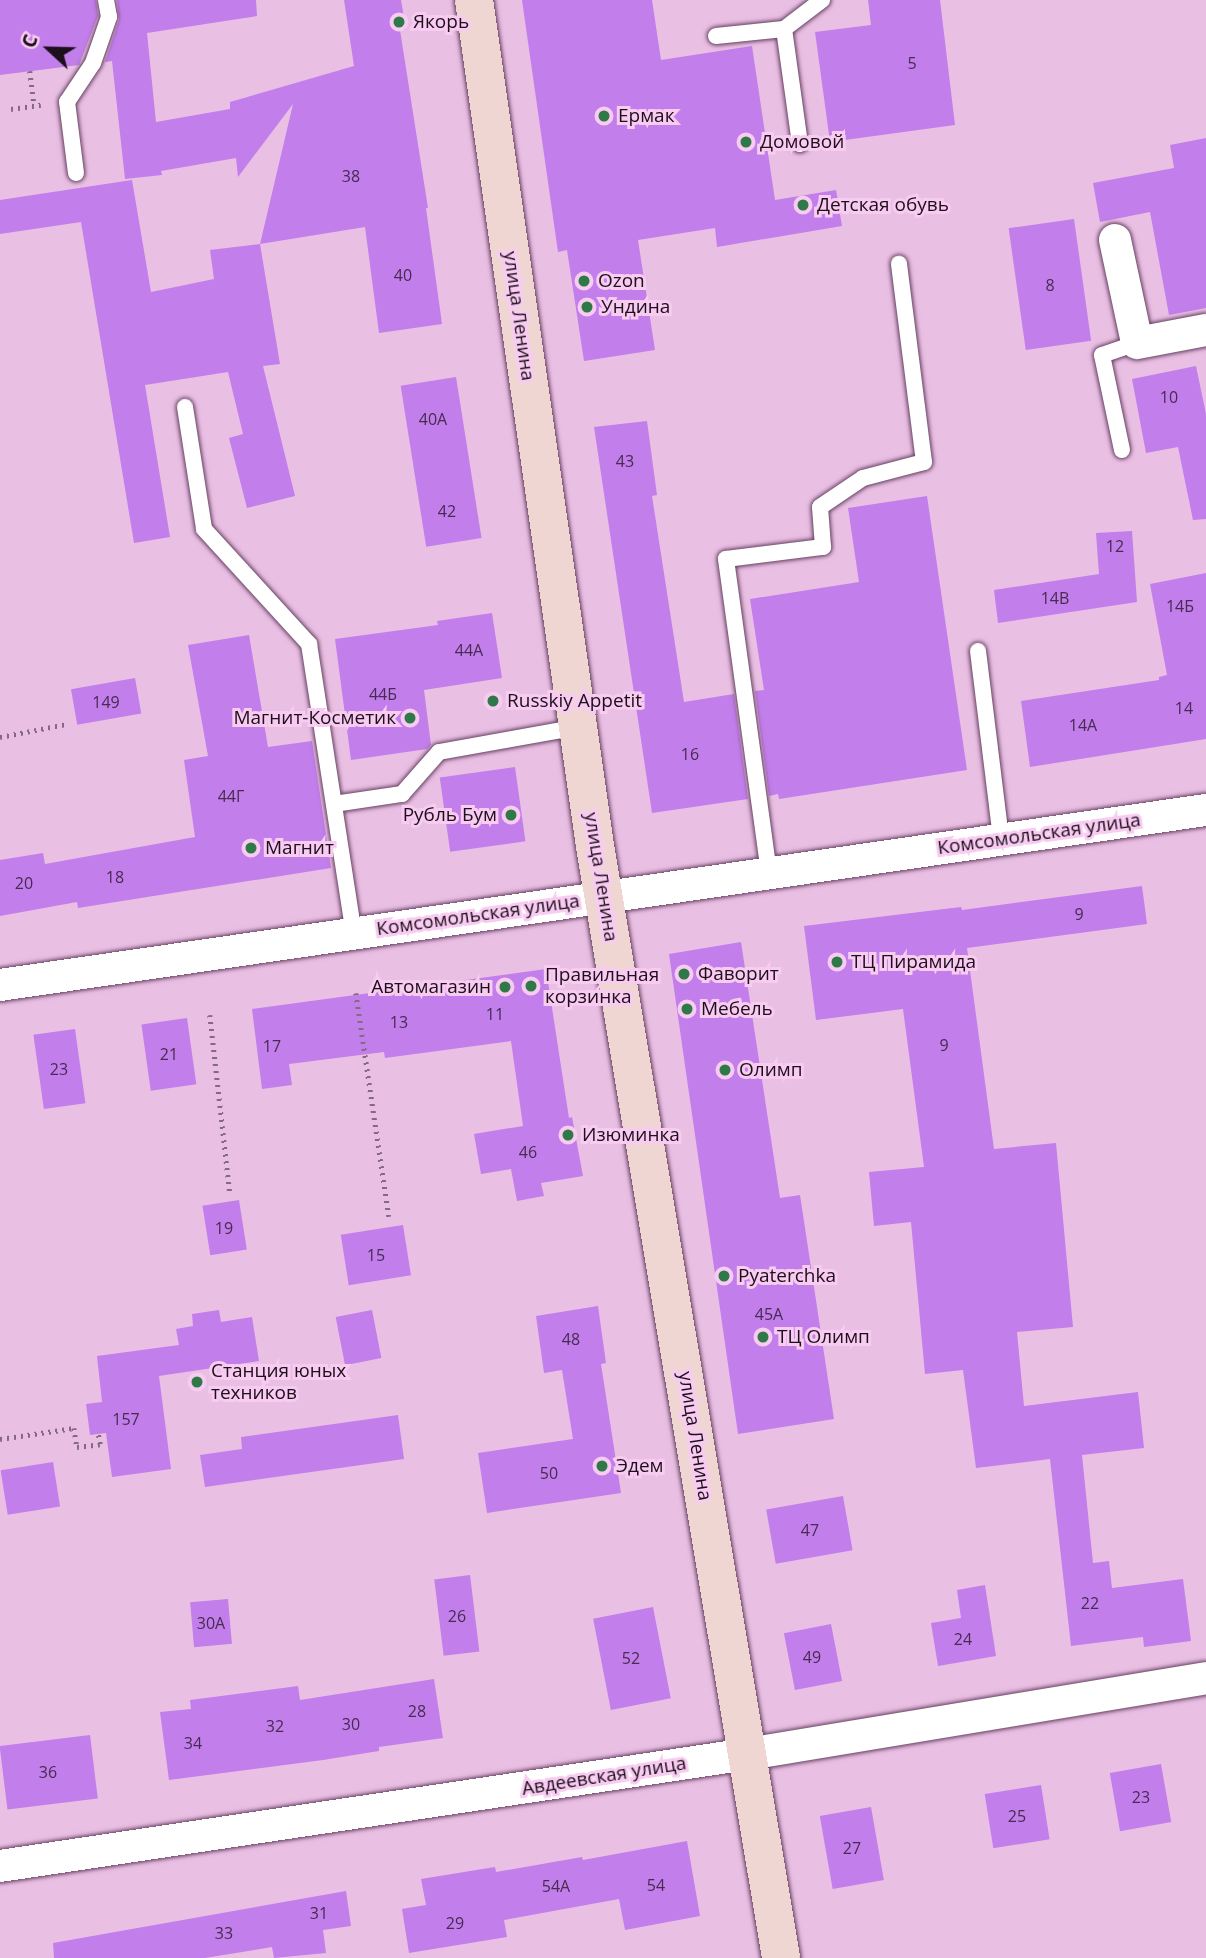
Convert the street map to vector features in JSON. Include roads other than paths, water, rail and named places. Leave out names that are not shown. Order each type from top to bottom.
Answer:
[{"type":"main road","name":"улица Ленина","points":[[474,0],[603,897],[781,1958]]},
{"type":"street","points":[[1115,240],[1137,343],[1206,330]]},
{"type":"street","name":"Комсомольская улица","points":[[0,985],[1206,810]]},
{"type":"street","name":"Авдеевская улица","points":[[0,1867],[748,1754],[1206,1678]]},
{"type":"lane","points":[[76,173],[67,102],[93,63],[109,17],[106,0]]},
{"type":"lane","points":[[716,37],[784,29],[822,0]]},
{"type":"lane","points":[[784,29],[800,144]]},
{"type":"lane","points":[[769,873],[726,559],[823,547],[820,507],[863,478],[924,462],[900,264]]},
{"type":"lane","points":[[1122,450],[1102,355],[1137,343]]},
{"type":"lane","points":[[186,407],[204,528],[309,644],[354,934]]},
{"type":"lane","points":[[978,651],[1002,839]]},
{"type":"lane","points":[[334,804],[402,794],[439,752],[578,727]]},
{"type":"place","name":"Якорь","points":[[399,22]]},
{"type":"place","name":"Ермак","points":[[604,116]]},
{"type":"place","name":"Домовой","points":[[746,142]]},
{"type":"place","name":"Детская обувь","points":[[803,205]]},
{"type":"place","name":"Ozon","points":[[584,281]]},
{"type":"place","name":"Ундина","points":[[587,307]]},
{"type":"place","name":"Russkiy Appetit","points":[[493,701]]},
{"type":"place","name":"Магнит-Косметик","points":[[410,718]]},
{"type":"place","name":"Рубль Бум","points":[[511,815]]},
{"type":"place","name":"Магнит","points":[[251,848]]},
{"type":"place","name":"ТЦ Пирамида","points":[[837,962]]},
{"type":"place","name":"Фаворит","points":[[684,974]]},
{"type":"place","name":"Правильная корзинка","points":[[531,986]]},
{"type":"place","name":"Автомагазин","points":[[505,987]]},
{"type":"place","name":"Мебель","points":[[687,1009]]},
{"type":"place","name":"Олимп","points":[[725,1070]]},
{"type":"place","name":"Изюминка","points":[[568,1135]]},
{"type":"place","name":"Pyaterchka","points":[[724,1276]]},
{"type":"place","name":"ТЦ Олимп","points":[[763,1337]]},
{"type":"place","name":"Станция юных техников","points":[[197,1382]]},
{"type":"place","name":"Эдем","points":[[602,1466]]}]
